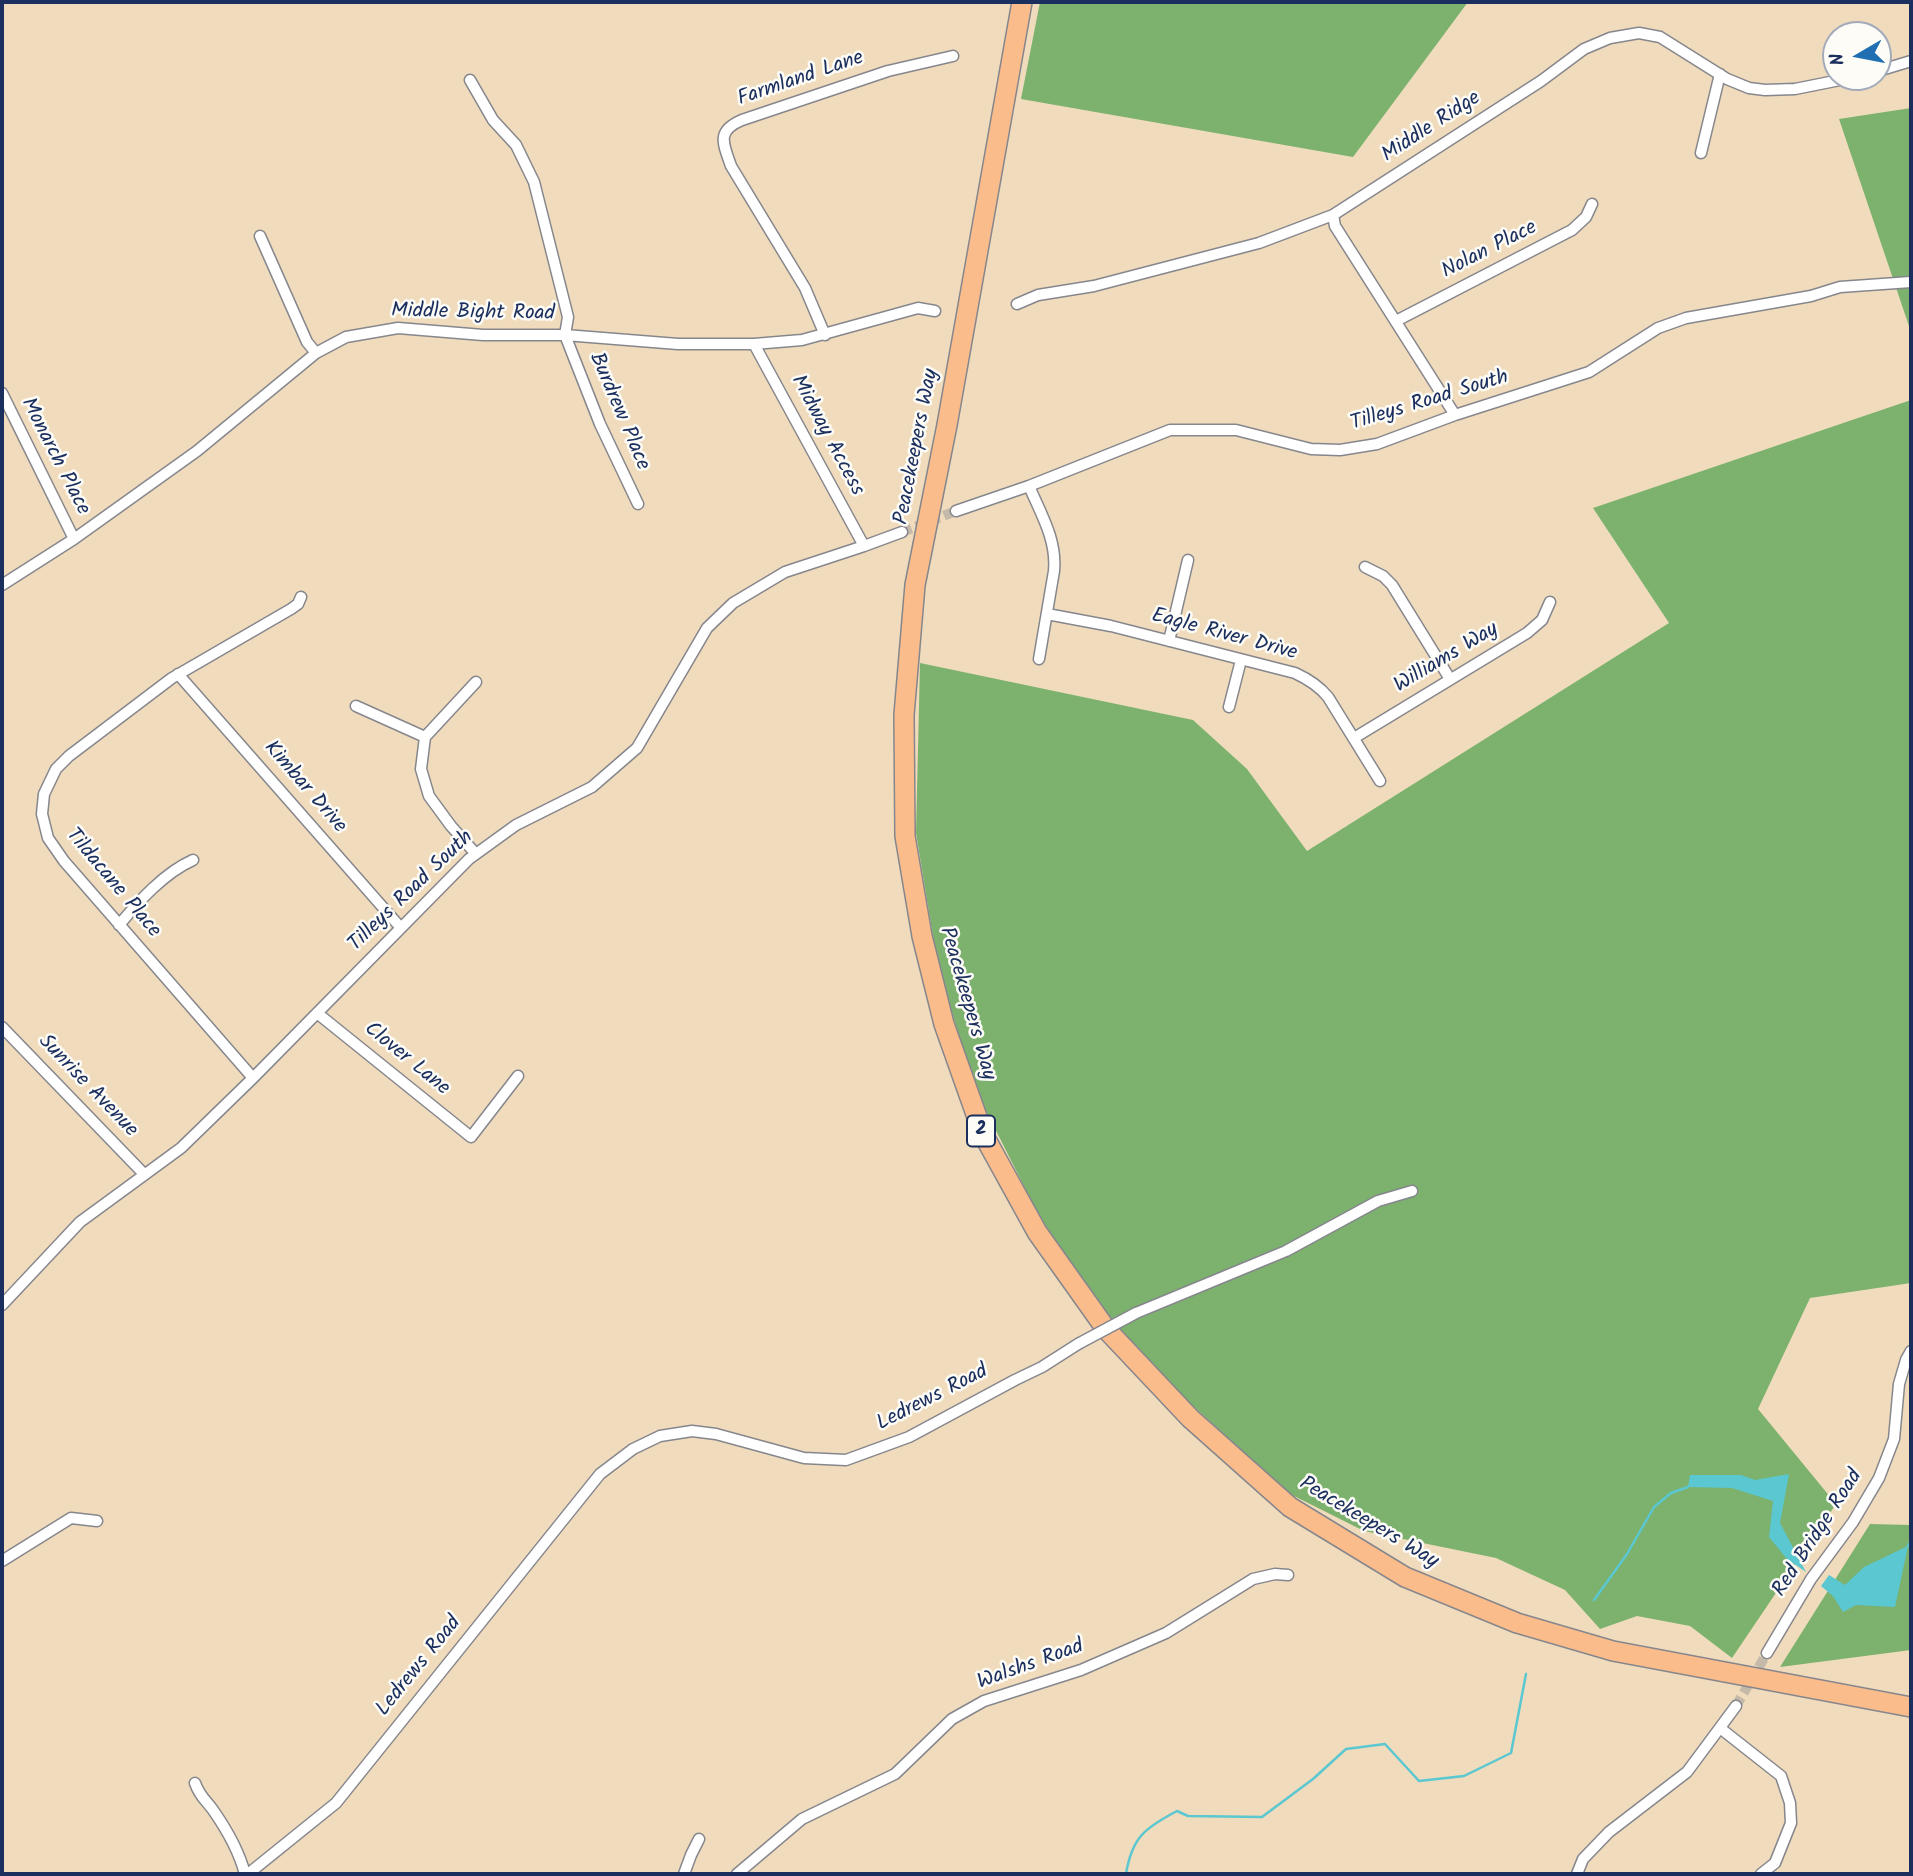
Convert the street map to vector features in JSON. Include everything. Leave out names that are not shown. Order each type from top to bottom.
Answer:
[{"type":"highway","name":"Peacekeepers Way","points":[[1022,2],[947,425],[915,585],[904,715],[905,836],[922,936],[944,1024],[983,1134],[1037,1232],[1106,1329],[1190,1418],[1290,1507],[1405,1577],[1517,1623],[1613,1651],[1911,1707]]},
{"type":"street","name":"Middle Ridge","points":[[1017,304],[1038,295],[1094,286],[1259,243],[1333,215],[1541,80],[1584,49],[1611,38],[1639,33],[1660,37],[1743,86],[1765,90],[1822,84]]},
{"type":"street","name":"Farmland Lane","points":[[825,335],[805,288],[731,166],[724,148],[725,130],[742,120],[888,71],[953,56]]},
{"type":"street","points":[[1892,67],[1911,61]]},
{"type":"street","points":[[1701,153],[1720,74]]},
{"type":"street","name":"Burdrew Place","points":[[470,80],[493,120],[516,145],[534,182],[568,317],[565,335],[600,424],[638,504]]},
{"type":"street","name":"Nolan Place","points":[[1396,321],[1567,233],[1581,222],[1592,204]]},
{"type":"street","points":[[1333,215],[1335,226],[1455,415]]},
{"type":"street","points":[[260,236],[307,342],[316,353]]},
{"type":"street","name":"Tilleys Road South","points":[[956,511],[1029,486],[1170,430],[1236,430],[1311,449],[1340,450],[1377,444],[1455,415],[1589,372],[1658,328],[1686,318],[1811,296],[1840,287],[1911,282]]},
{"type":"street","name":"Middle Bight Road","points":[[2,585],[74,539],[197,451],[316,353],[346,337],[398,328],[483,335],[565,335],[678,344],[754,344],[825,335],[918,308],[935,311]]},
{"type":"street","name":"Midway Access","points":[[754,344],[864,547]]},
{"type":"street","name":"Monarch Place","points":[[2,393],[74,539]]},
{"type":"street","points":[[1029,486],[1054,549],[1054,571],[1039,659]]},
{"type":"street","name":"Tilleys Road South","points":[[2,1305],[80,1222],[181,1148],[469,859],[516,825],[592,787],[637,748],[707,628],[733,603],[785,572],[902,532]]},
{"type":"street","points":[[1169,641],[1188,560]]},
{"type":"street","points":[[1365,567],[1383,576],[1392,585],[1450,679]]},
{"type":"street","name":"Tildacane Place","points":[[253,1078],[64,861],[48,838],[42,814],[44,794],[52,775],[69,756],[178,674],[291,609],[298,604],[301,597]]},
{"type":"street","name":"Williams Way","points":[[1354,738],[1532,629],[1545,614],[1550,602]]},
{"type":"street","name":"Eagle River Drive","points":[[1046,614],[1111,626],[1295,673],[1315,684],[1328,697],[1380,781]]},
{"type":"street","points":[[1229,706],[1241,660]]},
{"type":"street","name":"Kimbar Drive","points":[[178,674],[401,928]]},
{"type":"street","points":[[476,682],[425,737],[421,769],[429,796],[476,854]]},
{"type":"street","points":[[356,706],[425,737]]},
{"type":"street","points":[[120,925],[134,907],[178,866],[193,860]]},
{"type":"street","name":"Clover Lane","points":[[317,1013],[471,1138],[518,1076]]},
{"type":"street","name":"Sunrise Avenue","points":[[2,1027],[144,1174]]},
{"type":"street","name":"Ledrews Road","points":[[247,1874],[336,1803],[600,1474],[633,1449],[660,1436],[692,1431],[716,1434],[804,1458],[846,1460],[909,1437],[1042,1367],[1060,1354],[1136,1313],[1286,1251],[1378,1201],[1412,1191]]},
{"type":"street","name":"Red Bridge Road","points":[[1767,1653],[1811,1579],[1853,1522],[1879,1478],[1894,1439],[1899,1384],[1911,1351]]},
{"type":"street","points":[[2,1561],[71,1518],[97,1521]]},
{"type":"street","name":"Walshs Road","points":[[737,1874],[802,1819],[895,1774],[953,1719],[984,1701],[1081,1670],[1166,1633],[1253,1579],[1275,1574],[1288,1575]]},
{"type":"street","points":[[1577,1874],[1583,1859],[1609,1832],[1687,1772],[1736,1706]]},
{"type":"street","points":[[1720,1728],[1781,1776],[1790,1803],[1791,1823],[1775,1863],[1761,1874]]},
{"type":"street","points":[[195,1783],[199,1795],[212,1808],[240,1855],[247,1874]]},
{"type":"street","points":[[684,1874],[699,1839]]},
{"type":"green space","points":[[1040,2],[1468,2],[1353,157],[1021,99]]},
{"type":"green space","points":[[1911,108],[1911,332],[1839,119]]},
{"type":"green space","points":[[1911,400],[1911,1283],[1810,1298],[1758,1409],[1836,1504],[1732,1658],[1690,1626],[1637,1616],[1600,1629],[1565,1590],[1496,1558],[1364,1531],[1290,1494],[1169,1384],[1106,1318],[1037,1212],[976,1091],[938,967],[916,833],[920,663],[1193,720],[1247,769],[1307,851],[1669,623],[1593,508]]},
{"type":"green space","points":[[1870,1524],[1911,1525],[1911,1650],[1780,1667]]},
{"type":"water","points":[[1789,1474],[1780,1523],[1806,1572],[1787,1559],[1769,1537],[1773,1501],[1732,1488],[1688,1487],[1690,1475],[1741,1475],[1755,1480]]},
{"type":"water","points":[[1908,1546],[1895,1607],[1856,1605],[1843,1612],[1833,1596],[1821,1586],[1829,1575],[1845,1585],[1864,1567]]},
{"type":"waterway","points":[[1594,1600],[1627,1554],[1654,1507],[1671,1493],[1688,1487]]},
{"type":"waterway","points":[[1908,1546],[1911,1541]]},
{"type":"waterway","points":[[1126,1874],[1136,1842],[1148,1829],[1166,1817],[1177,1811],[1188,1816],[1262,1817],[1313,1779],[1346,1749],[1385,1744],[1419,1781],[1464,1776],[1511,1753],[1526,1674]]},
{"type":"tunnel","points":[[902,532],[956,511]]},
{"type":"tunnel","points":[[1736,1706],[1767,1653]]}]
